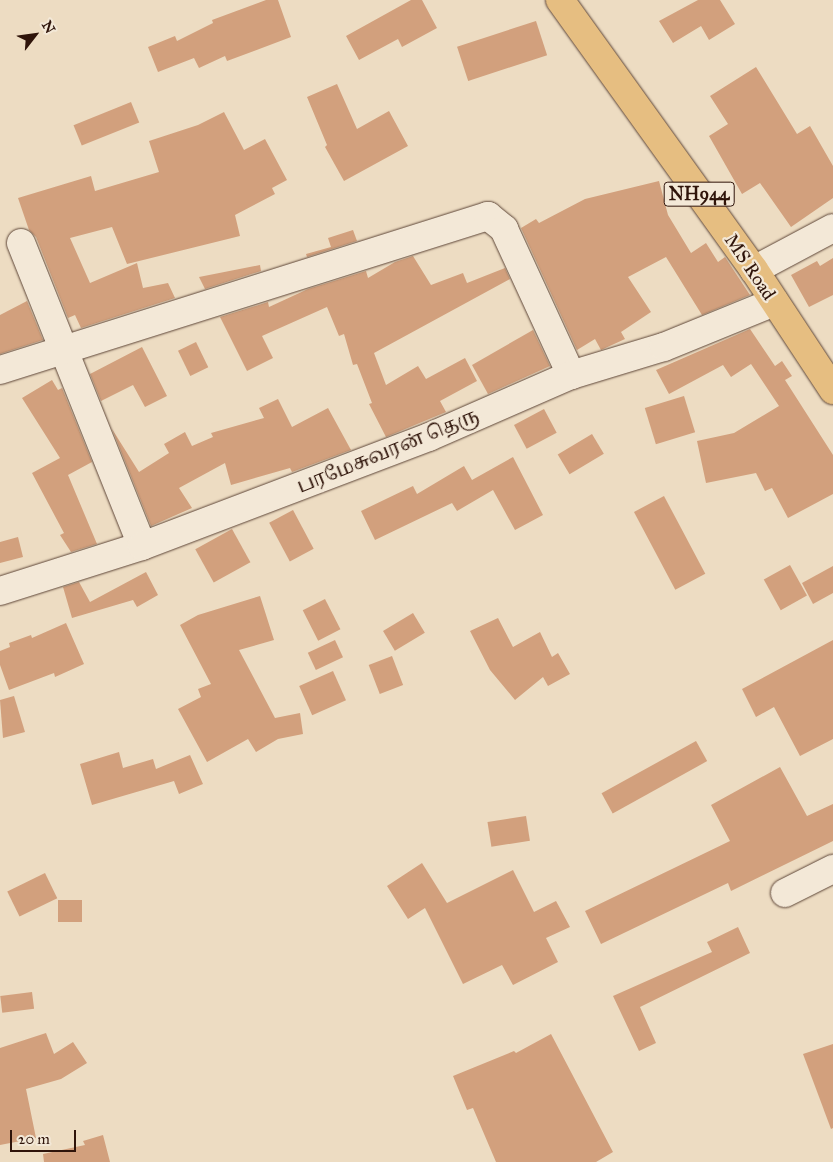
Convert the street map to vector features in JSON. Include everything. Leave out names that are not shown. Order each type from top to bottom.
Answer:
[{"type":"highway","name":"MS Road","points":[[560,0],[754,270],[833,390]]},
{"type":"street","points":[[0,370],[488,216],[504,229],[571,375]]},
{"type":"street","points":[[754,270],[833,228]]},
{"type":"street","points":[[21,242],[62,351],[142,546]]},
{"type":"street","name":"பரமேசுவரன் தெரு","points":[[0,591],[142,546],[429,437],[571,375],[664,347],[774,302]]},
{"type":"street","points":[[785,893],[833,869]]},
{"type":"building","points":[[266,0],[278,0],[291,37],[227,61],[225,56],[199,68],[194,58],[158,72],[148,47],[175,36],[177,41],[213,23],[212,20]]},
{"type":"building","points":[[411,0],[422,0],[437,28],[402,47],[398,39],[359,60],[346,36]]},
{"type":"building","points":[[698,0],[720,0],[735,24],[709,40],[701,26],[673,43],[659,21]]},
{"type":"building","points":[[536,21],[547,55],[468,81],[457,47]]},
{"type":"building","points":[[756,67],[797,134],[810,126],[833,166],[833,198],[791,227],[760,183],[742,194],[709,136],[728,124],[710,96]]},
{"type":"building","points":[[337,84],[357,129],[389,111],[408,146],[344,181],[325,147],[327,145],[307,97]]},
{"type":"building","points":[[131,102],[139,122],[82,146],[74,125]]},
{"type":"building","points":[[224,112],[244,150],[265,139],[287,180],[272,188],[275,194],[235,215],[240,236],[127,264],[112,227],[70,238],[90,283],[137,263],[143,288],[168,283],[175,298],[81,328],[75,315],[68,318],[36,237],[29,230],[18,198],[91,176],[95,191],[159,172],[149,141],[198,125]]},
{"type":"building","points":[[659,181],[668,215],[691,253],[706,243],[718,262],[725,257],[750,295],[702,315],[666,257],[628,277],[651,312],[621,332],[625,339],[601,350],[595,339],[577,350],[521,228],[536,219],[539,223],[585,199]]},
{"type":"building","points":[[353,230],[357,241],[307,257],[306,254],[331,247],[328,238]]},
{"type":"building","points":[[413,256],[431,285],[463,273],[467,283],[505,268],[510,279],[374,353],[386,385],[418,366],[426,379],[465,358],[477,381],[440,401],[446,412],[386,437],[369,404],[372,403],[357,364],[353,365],[344,334],[339,336],[327,307],[262,336],[273,358],[247,371],[220,317],[268,302],[269,307],[308,289],[366,271],[368,278],[395,262]]},
{"type":"building","points":[[833,258],[833,295],[809,307],[791,275],[817,261],[820,266]]},
{"type":"building","points":[[260,265],[261,271],[205,289],[199,277]]},
{"type":"building","points":[[27,301],[43,340],[0,354],[0,315]]},
{"type":"building","points":[[750,329],[775,366],[782,361],[792,376],[785,380],[833,455],[833,494],[788,518],[772,488],[765,491],[756,473],[706,483],[697,441],[734,433],[779,406],[751,364],[731,377],[723,365],[669,394],[656,370]]},
{"type":"building","points":[[533,330],[550,366],[488,394],[472,365]]},
{"type":"building","points":[[196,342],[208,367],[190,376],[178,351]]},
{"type":"building","points":[[142,347],[167,396],[145,407],[133,385],[101,401],[90,374]]},
{"type":"building","points":[[52,380],[58,390],[62,388],[92,462],[68,475],[97,544],[71,552],[60,535],[64,533],[32,473],[60,458],[22,398]]},
{"type":"building","points":[[684,396],[695,432],[656,444],[645,408]]},
{"type":"building","points":[[278,399],[292,427],[328,408],[351,450],[292,472],[290,468],[231,485],[225,463],[179,488],[192,508],[151,526],[112,429],[139,472],[169,453],[164,444],[185,432],[192,446],[213,437],[211,433],[264,418],[259,408]]},
{"type":"building","points":[[544,409],[557,433],[527,449],[514,425]]},
{"type":"building","points":[[592,434],[604,454],[570,474],[558,455]]},
{"type":"building","points":[[513,457],[543,515],[515,530],[493,490],[457,511],[452,503],[375,540],[361,511],[413,486],[417,494],[464,466],[472,480]]},
{"type":"building","points":[[664,496],[705,574],[675,590],[634,512]]},
{"type":"building","points":[[293,510],[314,549],[290,562],[269,523]]},
{"type":"building","points":[[232,529],[250,562],[214,583],[195,549]]},
{"type":"building","points":[[18,537],[23,557],[0,563],[0,542]]},
{"type":"building","points":[[790,565],[807,596],[781,610],[764,580]]},
{"type":"building","points":[[833,566],[833,593],[813,604],[802,583]]},
{"type":"building","points":[[146,572],[158,595],[137,607],[133,600],[72,618],[63,587],[79,582],[90,602]]},
{"type":"building","points":[[260,596],[274,640],[239,650],[275,718],[300,713],[303,734],[278,739],[256,752],[248,739],[207,762],[178,709],[201,697],[198,689],[211,684],[180,625],[198,615]]},
{"type":"building","points":[[325,599],[340,629],[318,641],[303,610]]},
{"type":"building","points":[[413,613],[425,633],[395,651],[383,631]]},
{"type":"building","points":[[498,618],[513,647],[540,632],[552,657],[558,653],[570,674],[548,686],[543,677],[515,700],[490,670],[470,631]]},
{"type":"building","points":[[66,623],[84,664],[55,677],[54,673],[9,690],[0,665],[0,651],[10,647],[9,643],[31,635],[32,638]]},
{"type":"building","points":[[335,640],[343,657],[316,670],[308,653]]},
{"type":"building","points":[[833,640],[833,739],[800,756],[774,707],[756,717],[742,689]]},
{"type":"building","points":[[392,656],[403,685],[380,694],[369,665]]},
{"type":"building","points":[[333,671],[346,700],[312,715],[299,686]]},
{"type":"building","points":[[14,696],[25,732],[3,738],[0,700]]},
{"type":"building","points":[[696,741],[707,761],[613,813],[602,793]]},
{"type":"building","points":[[119,752],[123,768],[153,759],[156,769],[190,755],[203,784],[179,794],[174,781],[92,805],[80,764]]},
{"type":"building","points":[[780,767],[807,816],[833,804],[833,841],[731,891],[728,883],[601,944],[585,911],[730,841],[711,805]]},
{"type":"building","points":[[526,816],[530,841],[491,847],[487,822]]},
{"type":"building","points":[[422,863],[447,903],[513,870],[534,912],[556,901],[570,927],[546,938],[558,962],[513,985],[502,965],[463,984],[425,908],[408,919],[387,886]]},
{"type":"building","points":[[45,873],[57,898],[20,917],[7,891]]},
{"type":"building","points":[[58,900],[82,900],[82,922],[58,922]]},
{"type":"building","points":[[738,927],[750,953],[640,1007],[656,1043],[639,1051],[613,996],[712,952],[707,942]]},
{"type":"building","points":[[32,992],[34,1009],[2,1013],[0,996]]},
{"type":"building","points":[[46,1033],[54,1054],[73,1042],[87,1063],[61,1079],[26,1089],[36,1138],[0,1145],[0,1048]]},
{"type":"building","points":[[551,1034],[613,1152],[596,1162],[496,1162],[473,1108],[467,1110],[453,1076],[514,1051],[516,1053]]},
{"type":"building","points":[[833,1044],[833,1128],[831,1129],[803,1054]]},
{"type":"building","points":[[103,1135],[110,1162],[44,1162],[43,1154],[85,1145],[83,1141]]}]
